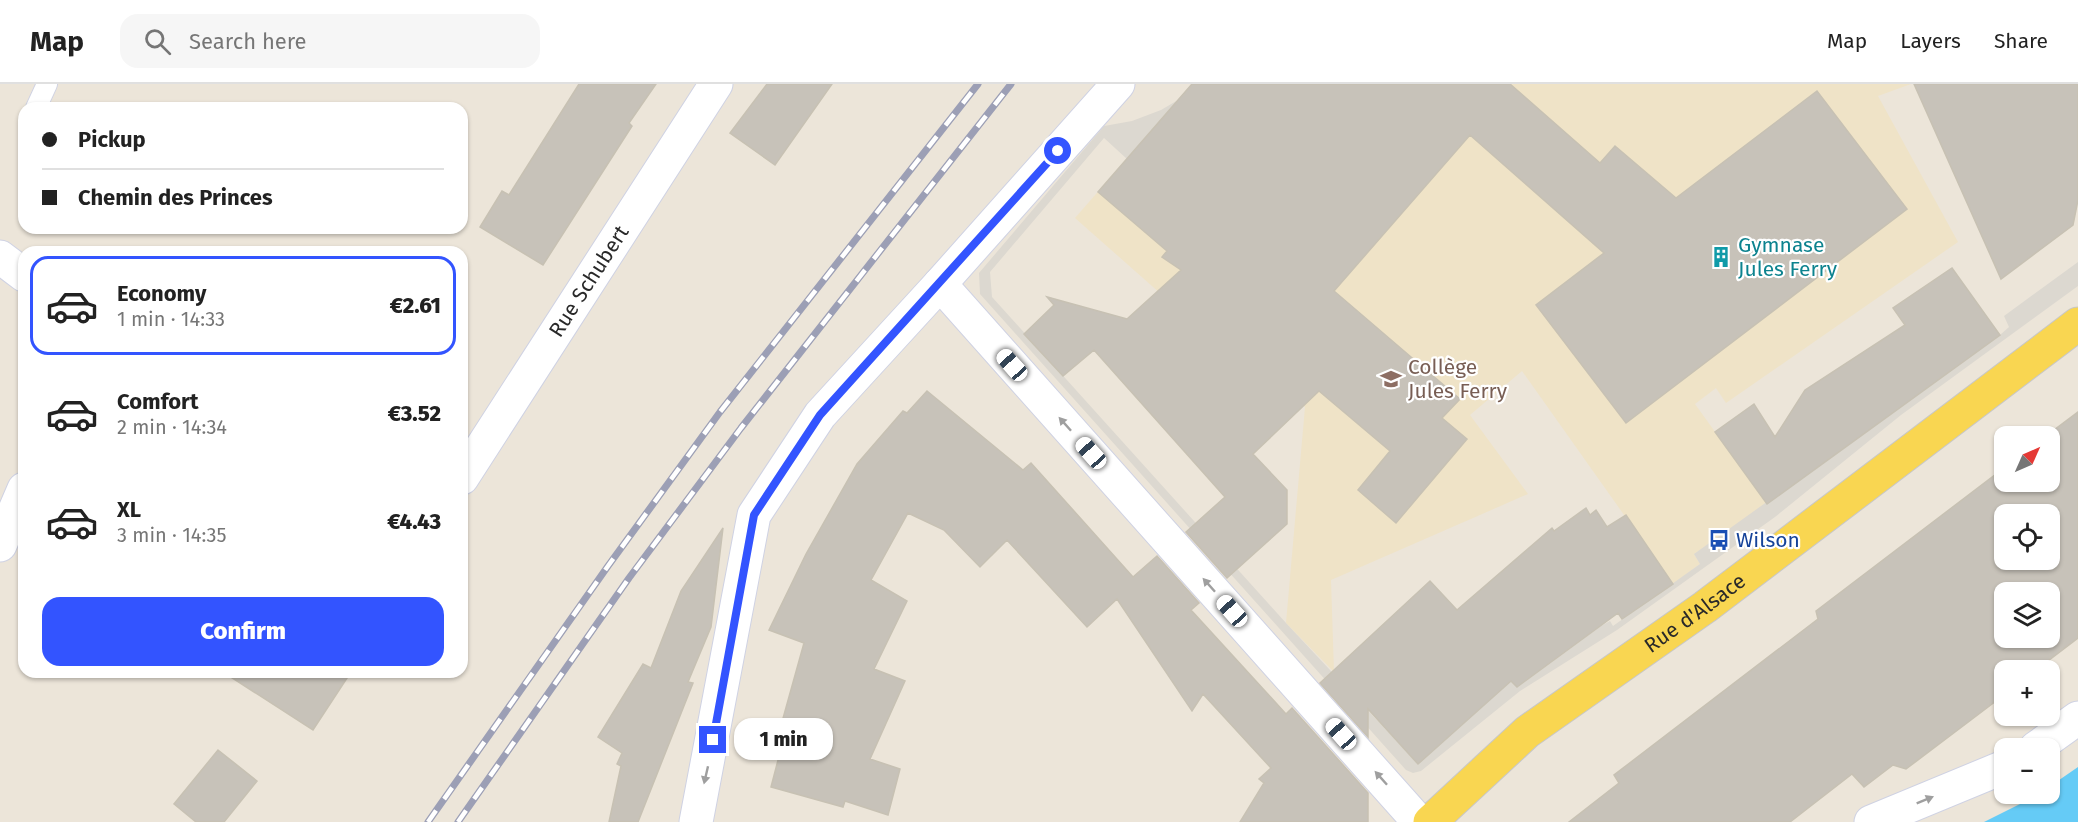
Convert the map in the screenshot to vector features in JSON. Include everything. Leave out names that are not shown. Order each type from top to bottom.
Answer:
[{"type":"main road","name":"Rue d'Alsace","points":[[1430,822],[1527,732],[1705,607],[2078,324]]},
{"type":"street","name":"Rue Schubert","points":[[468,469],[716,84]]},
{"type":"street","points":[[696,822],[754,515],[820,415],[1118,84]]},
{"type":"street","points":[[0,257],[18,270]]},
{"type":"street","points":[[940,284],[1419,822]]},
{"type":"street","points":[[0,544],[18,503]]},
{"type":"street","points":[[2051,738],[2078,718]]},
{"type":"street","points":[[1871,822],[1994,771]]},
{"type":"lane","points":[[39,102],[47,84]]},
{"type":"shaded area","name":"Collège Jules Ferry","points":[[1192,84],[1911,84],[1878,96],[1958,242],[1726,403],[1716,388],[1695,404],[1767,504],[1694,554],[1700,564],[1673,584],[1522,371],[1470,415],[1528,494],[1331,580],[1334,672],[1286,623],[1305,407],[1178,309],[1075,218]]},
{"type":"shaded area","points":[[1178,100],[1127,159],[1104,138],[990,272],[992,297],[1286,623],[1418,764],[1511,681],[1518,687],[1601,626],[1610,621],[1613,626],[1700,564],[1694,554],[2000,335],[2009,327],[2004,316],[2078,262],[2078,286],[1901,415],[1775,517],[1617,630],[1520,691],[1421,771],[1413,773],[1406,770],[980,294],[979,273],[1104,126],[1132,121],[1161,110]]},
{"type":"water","points":[[2078,767],[2078,822],[1984,822],[2020,804],[2060,804],[2060,779]]},
{"type":"building","points":[[579,84],[656,84],[629,123],[632,126],[543,265],[480,227],[502,191],[509,195]]},
{"type":"building","points":[[767,84],[832,84],[775,165],[730,133]]},
{"type":"building","points":[[1192,84],[1510,84],[1600,163],[1615,146],[1676,198],[1817,91],[1907,209],[1626,423],[1536,305],[1604,253],[1470,135],[1334,291],[1460,399],[1442,418],[1467,439],[1396,523],[1358,490],[1390,451],[1319,391],[1253,454],[1287,490],[1287,524],[1227,578],[1186,532],[1225,497],[1094,350],[1063,376],[1024,334],[1054,305],[1047,297],[1127,319],[1181,270],[1162,257],[1167,251],[1098,192]]},
{"type":"building","points":[[1914,84],[2078,84],[2078,200],[2073,225],[2001,279]]},
{"type":"building","points":[[1952,268],[2000,335],[1767,504],[1715,432],[1754,404],[1775,437],[1805,390],[1905,325],[1893,308]]},
{"type":"building","points":[[927,391],[1023,470],[1031,463],[1133,577],[1157,556],[1199,603],[1191,610],[1286,714],[1292,708],[1368,793],[1368,822],[1240,822],[1264,783],[1259,779],[1271,768],[1203,694],[1192,711],[1117,599],[1087,627],[1007,540],[980,567],[944,530],[908,513],[871,580],[907,601],[874,669],[905,681],[870,759],[900,769],[888,815],[845,801],[843,807],[771,787],[783,741],[777,740],[804,643],[769,630],[806,554],[857,464],[903,411],[907,413]]},
{"type":"building","points":[[2078,412],[2078,638],[2049,660],[1994,660],[1994,703],[1906,769],[1893,765],[1864,787],[1852,774],[1790,822],[1569,822],[1619,783],[1614,775],[1818,619],[1816,611],[1994,476],[1994,492],[2060,492],[2059,426]]},
{"type":"building","points":[[1586,508],[1590,515],[1596,510],[1607,527],[1626,515],[1673,584],[1622,619],[1618,613],[1517,687],[1511,681],[1418,764],[1368,709],[1368,737],[1320,683],[1430,581],[1457,610],[1552,528],[1554,531]]},
{"type":"building","points":[[723,528],[711,627],[688,682],[693,683],[638,822],[609,822],[621,766],[617,764],[622,753],[598,737],[643,664],[651,668],[681,591]]},
{"type":"building","points":[[232,678],[347,678],[313,730]]},
{"type":"building","points":[[218,750],[257,781],[224,822],[196,822],[174,804]]},
{"type":"railway","points":[[428,822],[608,566],[720,412],[978,84]]},
{"type":"railway","points":[[458,822],[629,578],[741,428],[1011,84]]},
{"type":"place","name":"Gymnase Jules Ferry","points":[[1721,257]]},
{"type":"place","name":"Collège Jules Ferry","points":[[1391,379]]},
{"type":"place","name":"Wilson","points":[[1719,540]]},
{"type":"route","points":[[713,740],[754,515],[820,415],[1058,151]]}]
